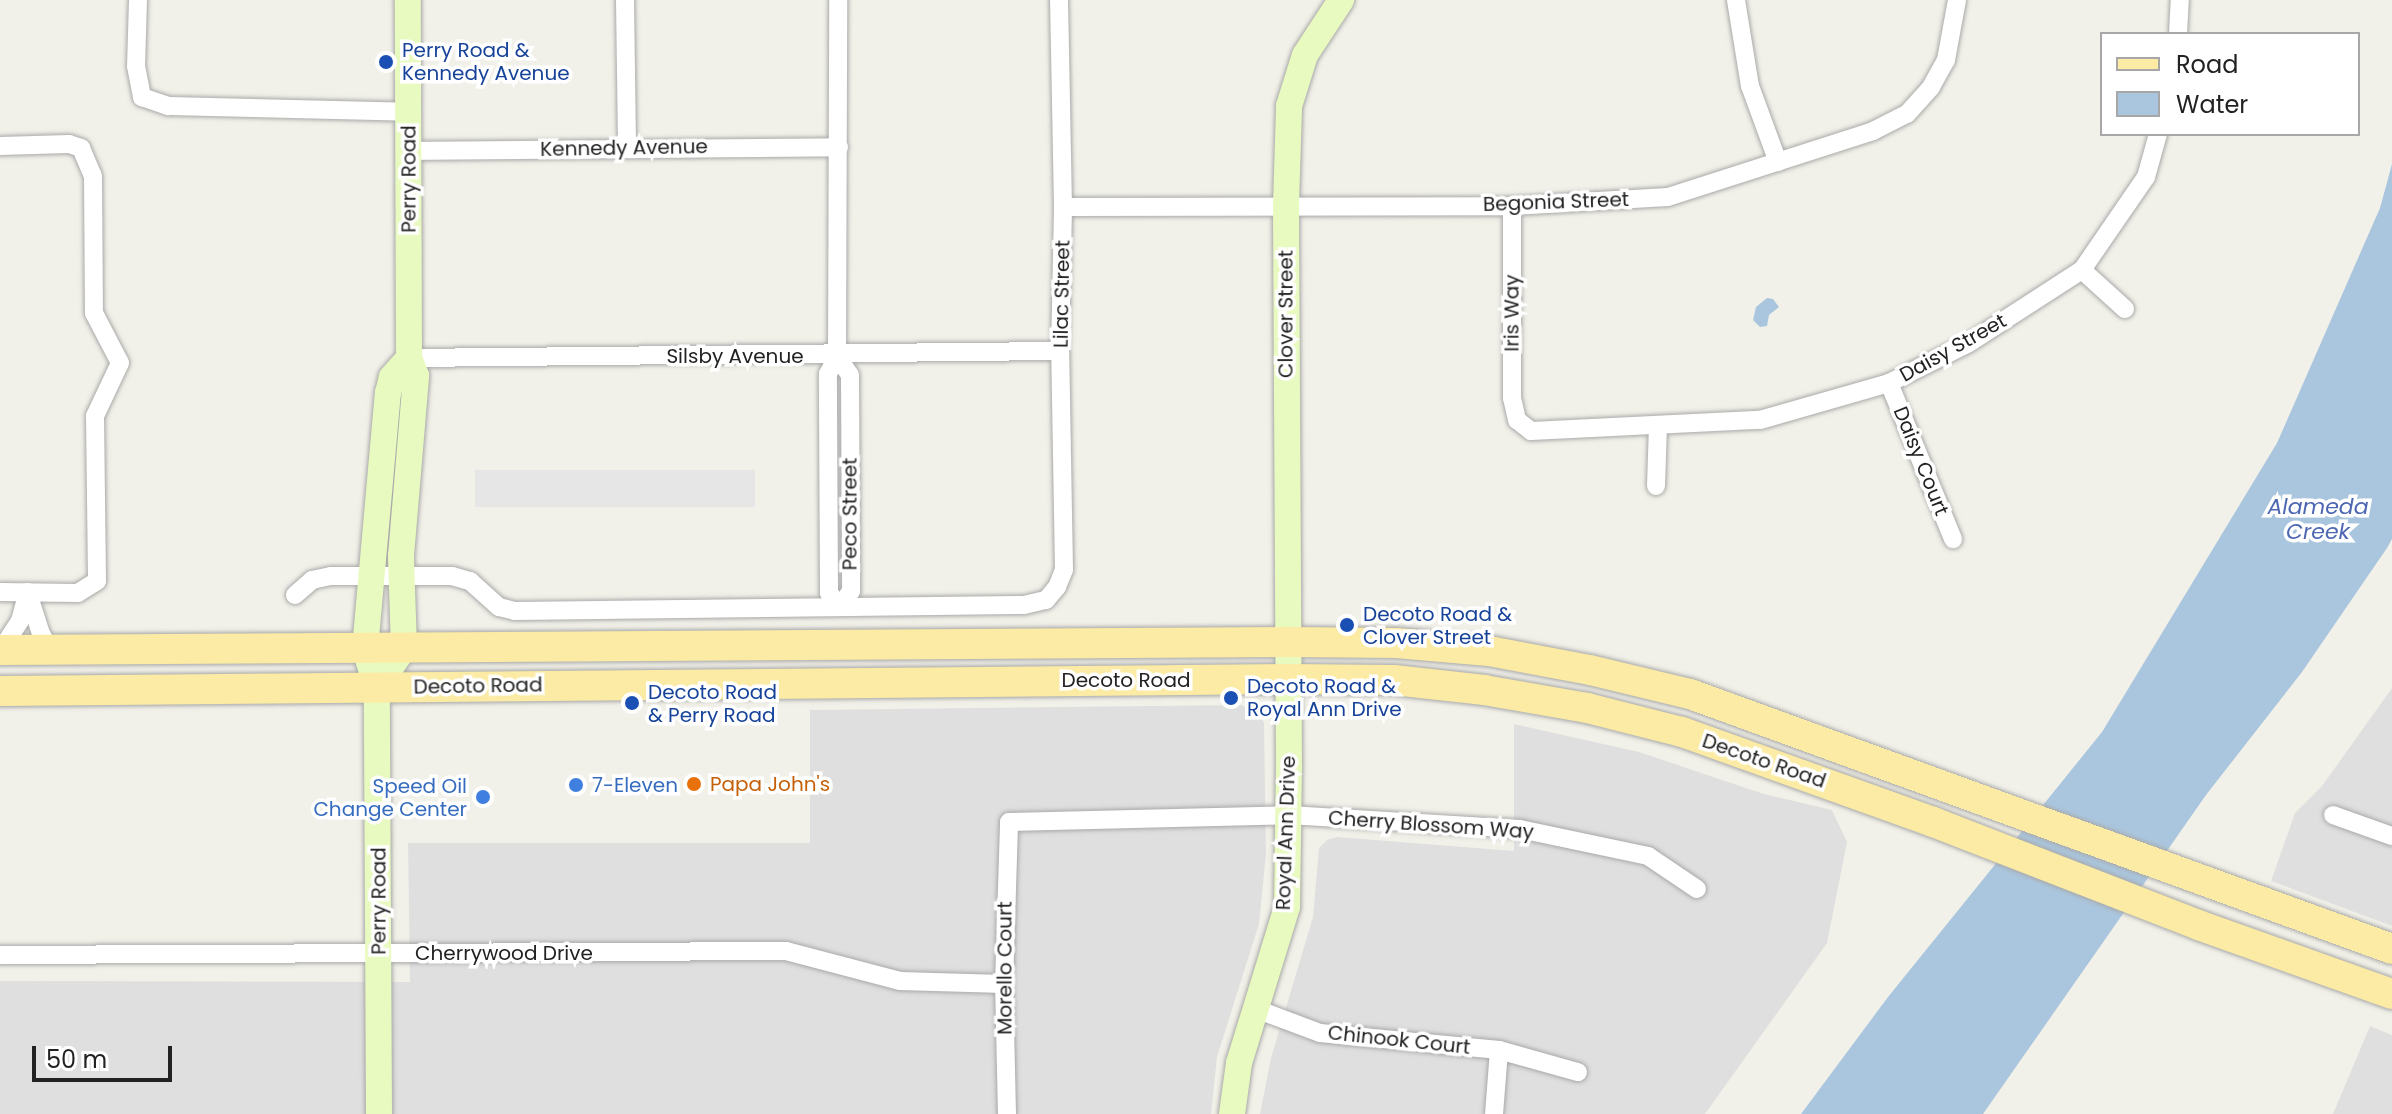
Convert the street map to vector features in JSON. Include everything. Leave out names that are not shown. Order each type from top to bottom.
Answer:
[{"type":"main road","name":"Decoto Road","points":[[0,650],[1288,642],[1396,643],[1489,651],[1590,670],[1690,694],[2223,891],[2392,949]]},
{"type":"main road","name":"Decoto Road","points":[[0,691],[1288,679],[1394,680],[1484,690],[1587,708],[1682,732],[1933,822],[2198,925],[2392,994]]},
{"type":"street","points":[[138,0],[136,66],[142,97],[168,106],[409,112]]},
{"type":"street","name":"Perry Road","points":[[404,648],[404,484],[416,376],[409,358],[408,0]]},
{"type":"street","points":[[625,0],[627,147]]},
{"type":"street","name":"Peco Street","points":[[838,0],[837,356],[828,374],[829,593],[840,607]]},
{"type":"street","name":"Lilac Street","points":[[840,607],[1024,605],[1046,600],[1057,587],[1064,570],[1059,0]]},
{"type":"street","name":"Clover Street","points":[[1288,642],[1286,204],[1289,106],[1305,55],[1341,0]]},
{"type":"street","points":[[1736,0],[1750,86],[1778,162]]},
{"type":"street","name":"Begonia Street","points":[[1063,207],[1286,204],[1512,206],[1668,197],[1873,131],[1907,114],[1931,87],[1946,60],[1957,0]]},
{"type":"street","points":[[2178,32],[2180,0]]},
{"type":"street","name":"Daisy Street","points":[[1517,420],[1531,431],[1760,420],[1889,383],[1969,343],[2082,270],[2146,177],[2157,136]]},
{"type":"street","points":[[0,146],[69,144],[81,148],[93,176],[94,313],[120,363],[95,416],[97,581],[78,593],[0,592]]},
{"type":"street","name":"Kennedy Avenue","points":[[409,151],[839,147]]},
{"type":"street","name":"Iris Way","points":[[1512,206],[1512,398],[1517,420]]},
{"type":"street","points":[[2082,270],[2125,309]]},
{"type":"street","name":"Silsby Avenue","points":[[409,358],[837,356],[1060,351]]},
{"type":"street","name":"Perry Road","points":[[379,1114],[377,687],[365,649],[388,393],[392,377],[409,358]]},
{"type":"street","name":"Daisy Court","points":[[1889,383],[1953,539]]},
{"type":"street","points":[[1656,486],[1658,426]]},
{"type":"street","points":[[295,595],[312,580],[331,576],[402,575],[461,578],[470,581],[499,607],[515,611],[840,607]]},
{"type":"street","points":[[28,592],[41,634],[50,649]]},
{"type":"street","points":[[0,650],[20,621],[28,592]]},
{"type":"street","name":"Royal Ann Drive","points":[[1232,1114],[1239,1063],[1287,907],[1288,642]]},
{"type":"street","points":[[377,687],[404,648]]},
{"type":"street","name":"Cherry Blossom Way","points":[[1009,822],[1289,815],[1520,829],[1648,856],[1697,889]]},
{"type":"street","points":[[2333,815],[2392,836]]},
{"type":"street","name":"Morello Court","points":[[1007,1114],[1004,984],[1009,822]]},
{"type":"street","name":"Cherrywood Drive","points":[[0,955],[786,951],[900,981],[1004,984]]},
{"type":"street","name":"Chinook Court","points":[[1256,1009],[1320,1033],[1499,1050],[1578,1072]]},
{"type":"street","name":"Chinook Court","points":[[1494,1114],[1499,1050]]},
{"type":"shaded area","points":[[475,470],[755,470],[755,507],[475,507]]},
{"type":"shaded area","points":[[2392,688],[2392,926],[2271,881],[2295,813],[2322,786]]},
{"type":"shaded area","points":[[1241,705],[1259,712],[1264,723],[1266,854],[1259,924],[1217,1057],[1211,1114],[0,1114],[0,981],[410,982],[408,843],[810,843],[810,710]]},
{"type":"shaded area","points":[[1514,724],[1639,752],[1764,794],[1832,810],[1847,842],[1827,943],[1705,1114],[1260,1114],[1271,1058],[1313,917],[1319,848],[1327,840],[1337,837],[1514,851]]},
{"type":"shaded area","points":[[2370,1026],[2392,1035],[2392,1114],[2333,1114]]},
{"type":"water","name":"Alameda Creek","points":[[2392,164],[2392,539],[2387,548],[2302,672],[2206,795],[1983,1114],[1801,1114],[1888,997],[2102,732],[2277,443],[2380,208]]},
{"type":"water","points":[[1767,298],[1773,299],[1779,307],[1769,315],[1767,326],[1760,327],[1753,320],[1756,307]]},
{"type":"place","name":"Perry Road & Kennedy Avenue","points":[[386,62]]},
{"type":"place","name":"Decoto Road & Clover Street","points":[[1347,625]]},
{"type":"place","name":"Decoto Road & Royal Ann Drive","points":[[1231,698]]},
{"type":"place","name":"Decoto Road & Perry Road","points":[[632,703]]},
{"type":"place","name":"Papa John's","points":[[694,784]]},
{"type":"place","name":"7-Eleven","points":[[576,785]]},
{"type":"place","name":"Speed Oil Change Center","points":[[483,797]]}]
